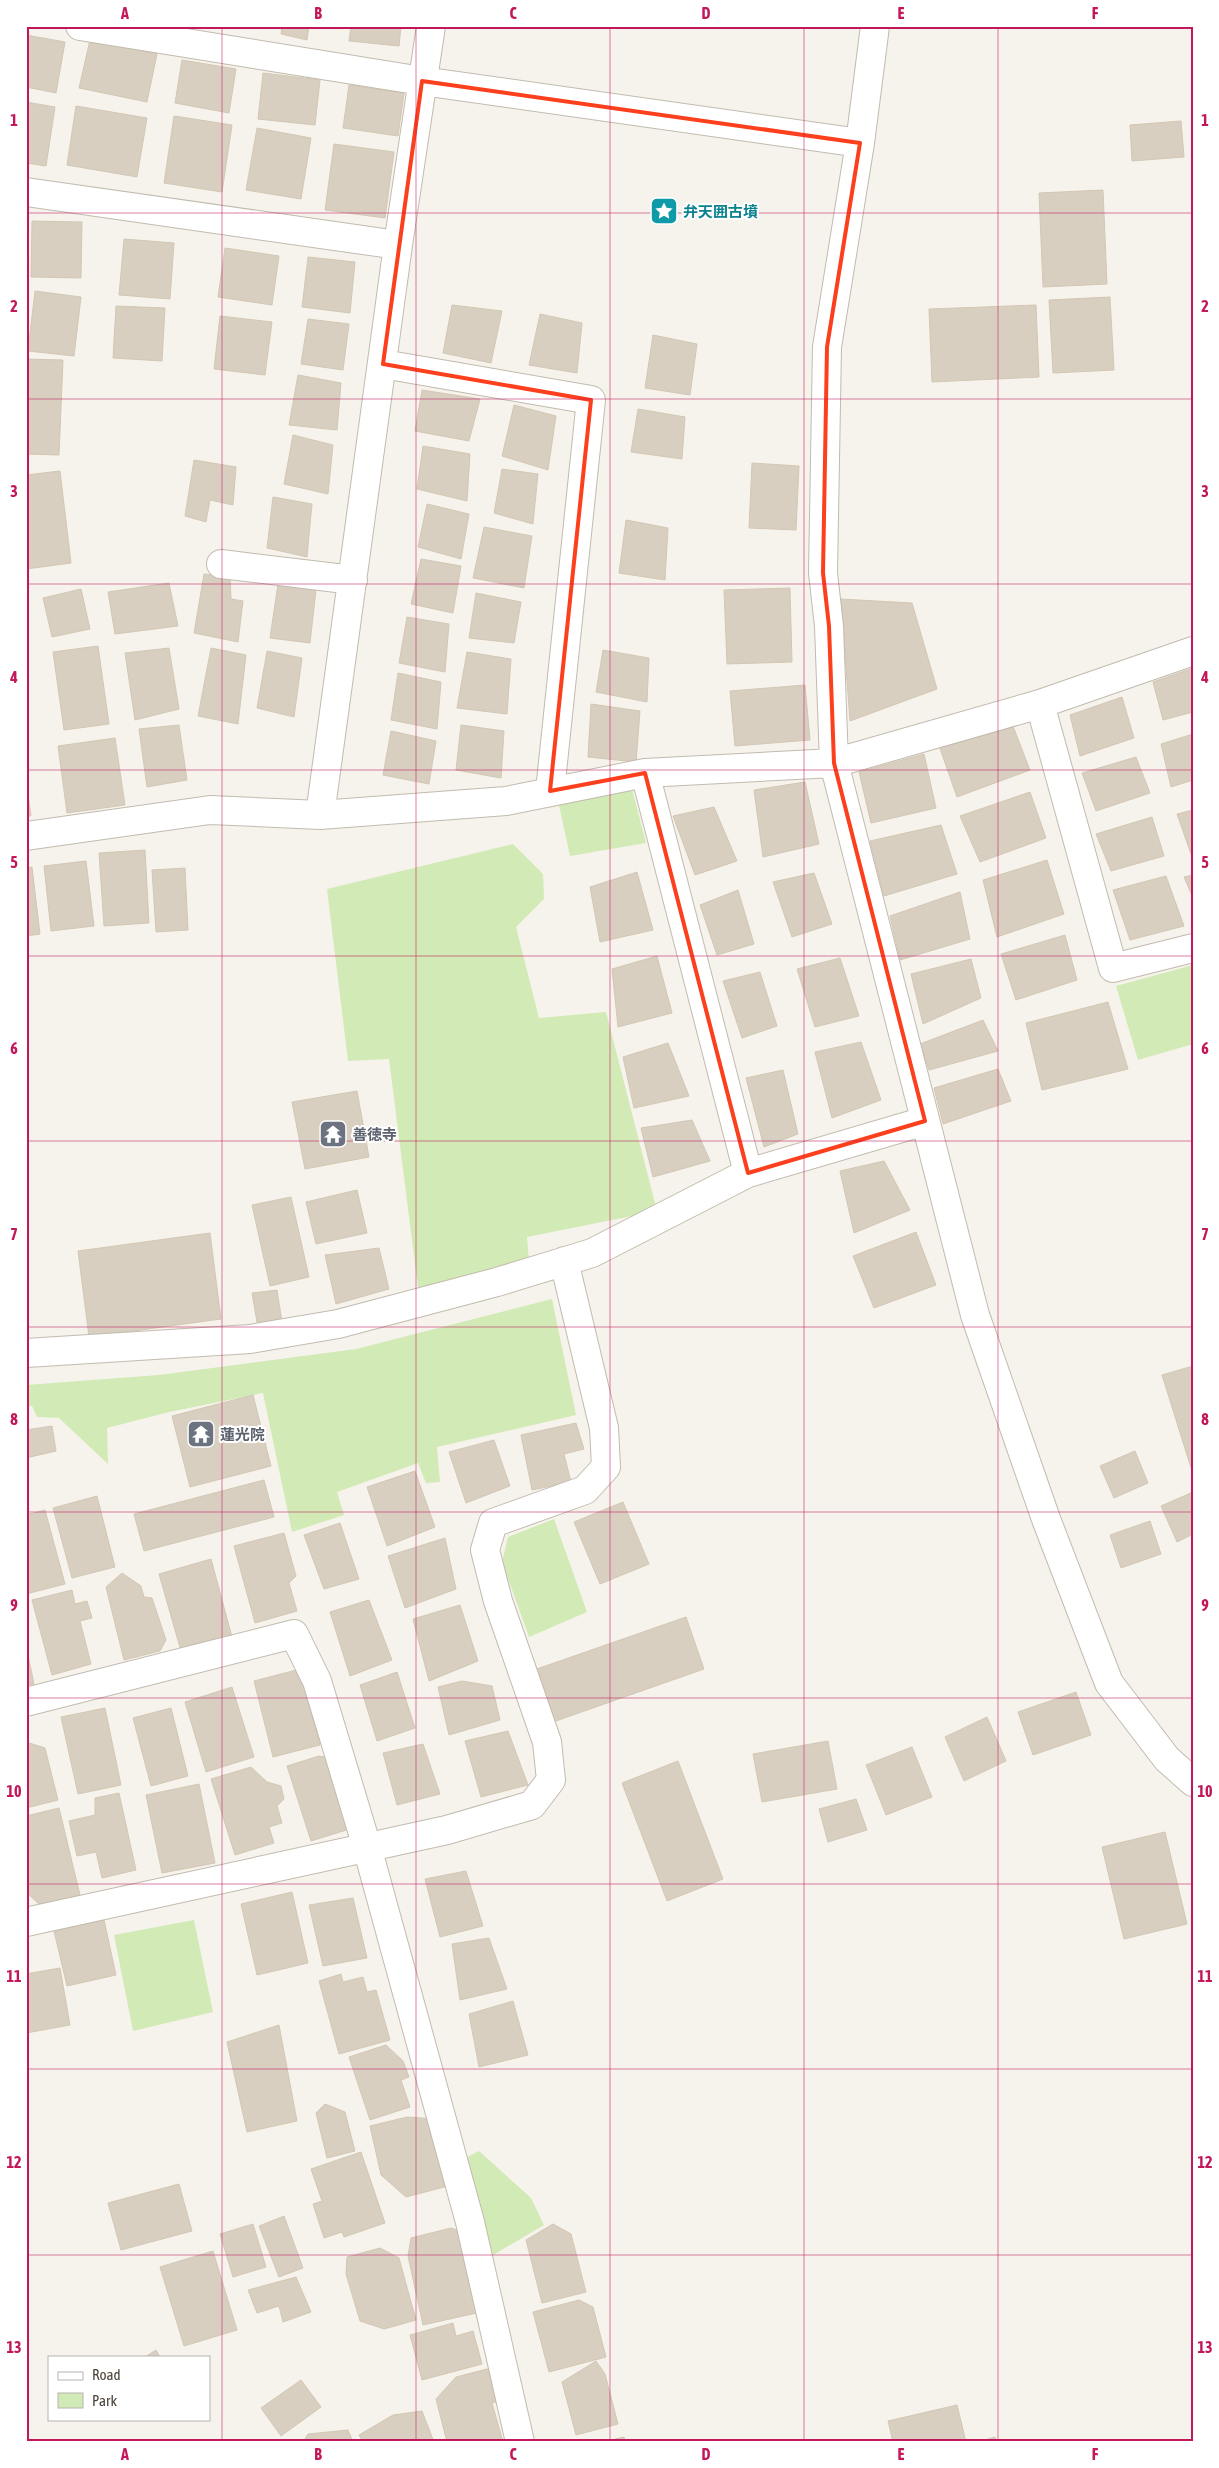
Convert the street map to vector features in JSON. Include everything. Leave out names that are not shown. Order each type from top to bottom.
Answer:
[{"type":"street","points":[[80,26],[422,81],[860,143]]},
{"type":"street","points":[[320,815],[398,246],[431,26]]},
{"type":"street","points":[[875,26],[860,143],[827,347],[823,573],[830,626],[834,763],[975,1315],[1046,1519],[1109,1683],[1167,1759],[1193,1782]]},
{"type":"street","points":[[26,192],[398,246]]},
{"type":"street","points":[[383,364],[591,400],[550,791]]},
{"type":"street","points":[[221,564],[353,580]]},
{"type":"street","points":[[26,836],[210,810],[320,815],[506,801],[645,773],[834,763],[1040,704],[1193,651]]},
{"type":"street","points":[[1040,704],[1113,968],[1193,948]]},
{"type":"street","points":[[645,773],[748,1173]]},
{"type":"street","points":[[26,1354],[250,1339],[338,1324],[497,1282],[592,1253],[748,1173],[925,1121]]},
{"type":"street","points":[[26,1922],[446,1830],[532,1805],[551,1780],[547,1742],[498,1601],[485,1550],[493,1523],[586,1490],[606,1467],[604,1428],[564,1261]]},
{"type":"street","points":[[26,1702],[294,1634],[317,1682],[367,1847],[470,2222],[520,2442]]},
{"type":"highlighted area","points":[[422,81],[860,143],[827,347],[823,573],[829,626],[834,763],[925,1121],[748,1173],[645,773],[550,791],[591,400],[383,364]]},
{"type":"green space","points":[[632,789],[646,843],[570,856],[557,796]]},
{"type":"green space","points":[[513,844],[543,874],[544,899],[516,927],[539,1018],[606,1012],[657,1211],[527,1237],[529,1261],[424,1291],[418,1287],[389,1059],[348,1061],[327,889]]},
{"type":"green space","points":[[1193,965],[1193,1044],[1138,1060],[1116,986]]},
{"type":"green space","points":[[552,1299],[576,1415],[437,1447],[440,1482],[426,1483],[418,1463],[337,1492],[344,1515],[292,1532],[263,1393],[169,1412],[107,1428],[108,1464],[59,1418],[37,1417],[32,1406],[26,1407],[26,1385],[159,1375],[356,1349]]},
{"type":"green space","points":[[554,1519],[587,1612],[529,1637],[502,1562],[508,1537]]},
{"type":"green space","points":[[194,1920],[213,2012],[133,2031],[114,1935]]},
{"type":"green space","points":[[479,2151],[531,2198],[544,2225],[493,2255],[467,2157]]},
{"type":"building","points":[[282,26],[309,26],[307,40],[281,34]]},
{"type":"building","points":[[351,26],[401,26],[399,46],[349,41]]},
{"type":"building","points":[[26,35],[65,42],[56,93],[26,87]]},
{"type":"building","points":[[90,40],[157,54],[147,102],[79,88]]},
{"type":"building","points":[[182,60],[236,69],[229,113],[175,103]]},
{"type":"building","points":[[263,73],[320,80],[315,125],[258,119]]},
{"type":"building","points":[[349,85],[404,93],[398,136],[343,128]]},
{"type":"building","points":[[26,102],[55,107],[46,166],[26,163]]},
{"type":"building","points":[[76,106],[147,118],[137,177],[67,165]]},
{"type":"building","points":[[174,116],[232,125],[222,192],[164,183]]},
{"type":"building","points":[[1181,121],[1184,157],[1132,161],[1130,125]]},
{"type":"building","points":[[257,128],[311,138],[301,199],[246,190]]},
{"type":"building","points":[[334,144],[394,152],[385,218],[325,210]]},
{"type":"building","points":[[1103,190],[1107,284],[1043,287],[1039,193]]},
{"type":"building","points":[[32,221],[82,222],[81,278],[31,277]]},
{"type":"building","points":[[124,239],[174,243],[170,299],[119,295]]},
{"type":"building","points":[[225,248],[279,256],[272,305],[218,297]]},
{"type":"building","points":[[308,257],[355,262],[350,313],[302,307]]},
{"type":"building","points":[[35,291],[81,297],[74,356],[28,351]]},
{"type":"building","points":[[1110,297],[1114,370],[1053,373],[1049,300]]},
{"type":"building","points":[[452,305],[502,311],[491,363],[443,353]]},
{"type":"building","points":[[1036,305],[1039,377],[932,382],[929,309]]},
{"type":"building","points":[[116,306],[165,308],[162,361],[113,358]]},
{"type":"building","points":[[540,314],[582,323],[577,373],[529,365]]},
{"type":"building","points":[[220,316],[272,322],[265,375],[214,369]]},
{"type":"building","points":[[308,319],[349,324],[343,370],[301,364]]},
{"type":"building","points":[[653,335],[697,344],[690,395],[645,388]]},
{"type":"building","points":[[26,359],[63,360],[59,455],[26,454]]},
{"type":"building","points":[[298,375],[341,383],[337,430],[289,425]]},
{"type":"building","points":[[422,390],[480,399],[469,441],[415,431]]},
{"type":"building","points":[[514,405],[556,416],[548,470],[502,456]]},
{"type":"building","points":[[638,409],[685,417],[682,459],[631,452]]},
{"type":"building","points":[[293,435],[333,445],[328,494],[284,484]]},
{"type":"building","points":[[423,446],[470,454],[467,501],[417,489]]},
{"type":"building","points":[[194,460],[236,467],[233,505],[210,500],[206,522],[185,516]]},
{"type":"building","points":[[752,463],[799,466],[796,530],[749,528]]},
{"type":"building","points":[[502,469],[538,474],[533,524],[494,513]]},
{"type":"building","points":[[60,471],[71,563],[26,569],[26,475]]},
{"type":"building","points":[[273,497],[312,504],[307,557],[267,548]]},
{"type":"building","points":[[427,504],[469,514],[461,559],[418,547]]},
{"type":"building","points":[[626,520],[668,528],[665,580],[619,573]]},
{"type":"building","points":[[484,527],[532,536],[524,588],[473,578]]},
{"type":"building","points":[[421,559],[461,566],[453,613],[411,604]]},
{"type":"building","points":[[204,574],[230,577],[231,599],[243,601],[238,642],[194,633]]},
{"type":"building","points":[[169,583],[178,626],[115,634],[108,592]]},
{"type":"building","points":[[278,584],[316,590],[310,643],[270,638]]},
{"type":"building","points":[[790,588],[792,662],[727,664],[724,590]]},
{"type":"building","points":[[81,589],[90,629],[52,637],[43,598]]},
{"type":"building","points":[[476,593],[521,602],[514,643],[469,638]]},
{"type":"building","points":[[841,599],[912,603],[937,689],[850,721]]},
{"type":"building","points":[[407,617],[449,624],[445,672],[399,663]]},
{"type":"building","points":[[98,646],[109,724],[64,730],[53,652]]},
{"type":"building","points":[[169,648],[179,709],[135,720],[125,653]]},
{"type":"building","points":[[211,648],[246,655],[238,724],[198,716]]},
{"type":"building","points":[[603,650],[649,658],[647,702],[596,692]]},
{"type":"building","points":[[267,651],[302,658],[294,717],[257,708]]},
{"type":"building","points":[[467,652],[511,659],[507,714],[457,708]]},
{"type":"building","points":[[1193,668],[1193,712],[1163,720],[1153,682]]},
{"type":"building","points":[[398,673],[441,682],[437,729],[391,720]]},
{"type":"building","points":[[805,685],[810,740],[735,746],[730,691]]},
{"type":"building","points":[[1122,697],[1134,738],[1080,756],[1070,715]]},
{"type":"building","points":[[591,704],[640,711],[636,762],[588,757]]},
{"type":"building","points":[[1011,721],[1030,770],[957,797],[938,743]]},
{"type":"building","points":[[179,725],[187,780],[147,787],[139,729]]},
{"type":"building","points":[[461,725],[504,731],[501,778],[456,770]]},
{"type":"building","points":[[391,731],[436,741],[429,784],[383,775]]},
{"type":"building","points":[[1193,734],[1193,780],[1171,787],[1161,744]]},
{"type":"building","points":[[115,738],[125,805],[67,813],[58,746]]},
{"type":"building","points":[[924,754],[936,808],[871,823],[859,772]]},
{"type":"building","points":[[1136,757],[1150,793],[1096,811],[1082,773]]},
{"type":"building","points":[[26,781],[31,816],[26,816]]},
{"type":"building","points":[[805,782],[819,844],[763,857],[754,790]]},
{"type":"building","points":[[1030,792],[1046,838],[980,862],[960,816]]},
{"type":"building","points":[[714,807],[737,861],[695,875],[673,816]]},
{"type":"building","points":[[1193,810],[1193,853],[1191,854],[1177,814]]},
{"type":"building","points":[[1152,817],[1164,856],[1111,871],[1096,834]]},
{"type":"building","points":[[941,825],[957,874],[884,896],[870,841]]},
{"type":"building","points":[[145,850],[149,923],[104,926],[99,853]]},
{"type":"building","points":[[1047,860],[1064,914],[997,937],[983,880]]},
{"type":"building","points":[[86,861],[94,926],[51,931],[44,866]]},
{"type":"building","points":[[32,867],[40,934],[26,936],[26,868]]},
{"type":"building","points":[[185,868],[188,930],[156,932],[152,870]]},
{"type":"building","points":[[637,872],[653,930],[600,942],[590,887]]},
{"type":"building","points":[[814,873],[832,924],[792,937],[773,882]]},
{"type":"building","points":[[1193,875],[1193,898],[1184,877]]},
{"type":"building","points":[[1166,876],[1184,926],[1130,940],[1113,890]]},
{"type":"building","points":[[738,890],[754,944],[717,955],[700,905]]},
{"type":"building","points":[[960,892],[970,939],[900,960],[890,916]]},
{"type":"building","points":[[1065,935],[1077,980],[1016,1000],[1001,954]]},
{"type":"building","points":[[657,956],[672,1013],[618,1027],[612,969]]},
{"type":"building","points":[[840,958],[859,1016],[815,1027],[797,969]]},
{"type":"building","points":[[971,959],[981,998],[923,1024],[911,974]]},
{"type":"building","points":[[760,972],[777,1026],[742,1038],[723,981]]},
{"type":"building","points":[[1108,1002],[1128,1069],[1042,1090],[1026,1023]]},
{"type":"building","points":[[983,1020],[998,1051],[929,1070],[920,1044]]},
{"type":"building","points":[[861,1042],[881,1100],[832,1118],[815,1052]]},
{"type":"building","points":[[668,1043],[689,1096],[634,1108],[623,1057]]},
{"type":"building","points":[[998,1069],[1011,1101],[943,1124],[934,1088]]},
{"type":"building","points":[[783,1070],[798,1134],[764,1147],[746,1078]]},
{"type":"building","points":[[357,1091],[369,1157],[305,1169],[292,1102]]},
{"type":"building","points":[[692,1120],[710,1161],[653,1177],[641,1128]]},
{"type":"building","points":[[884,1161],[910,1210],[854,1233],[840,1171]]},
{"type":"building","points":[[357,1190],[367,1233],[316,1244],[306,1202]]},
{"type":"building","points":[[291,1197],[309,1277],[270,1286],[252,1205]]},
{"type":"building","points":[[916,1232],[936,1285],[874,1308],[853,1256]]},
{"type":"building","points":[[210,1233],[221,1319],[89,1337],[78,1251]]},
{"type":"building","points":[[379,1248],[389,1289],[336,1304],[325,1255]]},
{"type":"building","points":[[277,1290],[282,1322],[258,1328],[252,1293]]},
{"type":"building","points":[[1193,1366],[1193,1471],[1192,1471],[1162,1375]]},
{"type":"building","points":[[253,1395],[271,1466],[190,1487],[172,1416]]},
{"type":"building","points":[[576,1423],[584,1449],[564,1454],[571,1482],[532,1490],[521,1435]]},
{"type":"building","points":[[52,1426],[56,1451],[26,1458],[26,1430]]},
{"type":"building","points":[[494,1440],[510,1486],[466,1503],[449,1452]]},
{"type":"building","points":[[1135,1451],[1148,1483],[1114,1498],[1100,1466]]},
{"type":"building","points":[[415,1471],[435,1527],[387,1546],[367,1487]]},
{"type":"building","points":[[264,1480],[274,1517],[144,1551],[134,1514]]},
{"type":"building","points":[[1193,1492],[1193,1534],[1177,1542],[1161,1506]]},
{"type":"building","points":[[97,1496],[115,1567],[72,1578],[53,1508]]},
{"type":"building","points":[[623,1502],[649,1564],[600,1584],[574,1522]]},
{"type":"building","points":[[45,1510],[65,1584],[26,1594],[26,1515]]},
{"type":"building","points":[[1150,1521],[1161,1554],[1121,1568],[1110,1535]]},
{"type":"building","points":[[340,1523],[359,1579],[324,1589],[304,1535]]},
{"type":"building","points":[[284,1533],[296,1576],[289,1583],[297,1611],[255,1623],[234,1546]]},
{"type":"building","points":[[445,1538],[456,1589],[405,1608],[388,1556]]},
{"type":"building","points":[[211,1559],[232,1637],[181,1651],[159,1574]]},
{"type":"building","points":[[122,1573],[141,1586],[144,1597],[152,1598],[166,1640],[160,1651],[124,1660],[106,1587]]},
{"type":"building","points":[[72,1590],[75,1604],[87,1601],[92,1618],[80,1621],[91,1664],[52,1675],[32,1600]]},
{"type":"building","points":[[369,1600],[392,1660],[350,1676],[330,1612]]},
{"type":"building","points":[[460,1605],[478,1661],[429,1681],[413,1619]]},
{"type":"building","points":[[686,1617],[704,1669],[553,1722],[534,1670]]},
{"type":"building","points":[[26,1646],[34,1684],[26,1685]]},
{"type":"building","points":[[300,1669],[320,1745],[273,1757],[254,1681]]},
{"type":"building","points":[[397,1672],[415,1728],[377,1741],[360,1685]]},
{"type":"building","points":[[462,1681],[492,1686],[500,1720],[449,1735],[438,1687]]},
{"type":"building","points":[[232,1687],[254,1757],[206,1772],[185,1702]]},
{"type":"building","points":[[1076,1692],[1091,1735],[1033,1755],[1018,1712]]},
{"type":"building","points":[[105,1708],[121,1785],[78,1794],[61,1717]]},
{"type":"building","points":[[171,1708],[188,1776],[151,1786],[133,1718]]},
{"type":"building","points":[[987,1717],[1006,1761],[964,1781],[945,1737]]},
{"type":"building","points":[[508,1731],[528,1785],[481,1797],[465,1741]]},
{"type":"building","points":[[828,1741],[837,1789],[762,1802],[753,1754]]},
{"type":"building","points":[[26,1742],[45,1748],[58,1800],[26,1808]]},
{"type":"building","points":[[423,1744],[440,1794],[397,1805],[383,1753]]},
{"type":"building","points":[[912,1747],[932,1797],[886,1815],[866,1765]]},
{"type":"building","points":[[319,1756],[335,1759],[356,1827],[311,1841],[287,1766]]},
{"type":"building","points":[[678,1761],[723,1879],[667,1901],[622,1783]]},
{"type":"building","points":[[251,1767],[267,1782],[281,1786],[284,1799],[277,1806],[282,1823],[269,1827],[274,1843],[235,1855],[211,1779]]},
{"type":"building","points":[[199,1784],[215,1863],[162,1873],[146,1795]]},
{"type":"building","points":[[119,1793],[136,1870],[102,1878],[96,1852],[77,1856],[69,1821],[95,1815],[95,1798]]},
{"type":"building","points":[[856,1799],[867,1830],[828,1842],[819,1809]]},
{"type":"building","points":[[59,1808],[80,1895],[40,1905],[26,1892],[26,1816]]},
{"type":"building","points":[[1165,1832],[1187,1924],[1124,1939],[1102,1847]]},
{"type":"building","points":[[466,1871],[483,1926],[440,1937],[425,1879]]},
{"type":"building","points":[[292,1892],[308,1963],[257,1975],[241,1904]]},
{"type":"building","points":[[353,1898],[367,1958],[323,1966],[309,1905]]},
{"type":"building","points":[[104,1920],[116,1975],[67,1986],[54,1931]]},
{"type":"building","points":[[489,1938],[507,1989],[460,2000],[452,1944]]},
{"type":"building","points":[[60,1968],[70,2025],[26,2033],[26,2004],[29,2004],[26,1974]]},
{"type":"building","points":[[341,1974],[343,1982],[363,1977],[367,1992],[376,1990],[390,2040],[339,2054],[319,1981]]},
{"type":"building","points":[[513,2001],[528,2055],[479,2067],[469,2014]]},
{"type":"building","points":[[279,2025],[297,2121],[247,2132],[227,2042]]},
{"type":"building","points":[[386,2045],[403,2061],[409,2077],[401,2080],[410,2107],[370,2120],[349,2057]]},
{"type":"building","points":[[325,2104],[345,2112],[355,2151],[327,2158],[316,2113]]},
{"type":"building","points":[[407,2117],[435,2119],[452,2185],[406,2197],[381,2175],[370,2126]]},
{"type":"building","points":[[361,2152],[385,2223],[344,2237],[342,2232],[324,2238],[313,2204],[322,2201],[311,2169]]},
{"type":"building","points":[[179,2184],[192,2231],[121,2250],[108,2203]]},
{"type":"building","points":[[284,2216],[303,2268],[279,2277],[259,2226]]},
{"type":"building","points":[[253,2224],[266,2267],[233,2277],[220,2234]]},
{"type":"building","points":[[553,2224],[571,2234],[586,2292],[542,2303],[526,2240]]},
{"type":"building","points":[[451,2228],[464,2232],[481,2312],[423,2325],[408,2256],[411,2238]]},
{"type":"building","points":[[380,2248],[399,2258],[416,2320],[384,2329],[360,2321],[346,2274],[347,2257]]},
{"type":"building","points":[[213,2251],[237,2330],[184,2346],[160,2267]]},
{"type":"building","points":[[296,2277],[311,2312],[283,2322],[279,2306],[257,2313],[248,2290]]},
{"type":"building","points":[[579,2300],[593,2307],[606,2357],[549,2372],[533,2312]]},
{"type":"building","points":[[453,2323],[456,2336],[473,2331],[482,2364],[422,2380],[410,2335]]},
{"type":"building","points":[[156,2350],[159,2356],[147,2356]]},
{"type":"building","points":[[596,2361],[605,2374],[618,2424],[576,2435],[562,2382]]},
{"type":"building","points":[[491,2368],[500,2401],[492,2403],[503,2442],[447,2442],[436,2399],[456,2377]]},
{"type":"building","points":[[301,2380],[321,2407],[281,2436],[261,2408]]},
{"type":"building","points":[[957,2405],[966,2442],[893,2442],[888,2421]]},
{"type":"building","points":[[422,2411],[434,2442],[363,2442],[359,2435],[393,2415]]},
{"type":"building","points":[[348,2430],[353,2442],[303,2442],[308,2434]]},
{"type":"building","points":[[624,2437],[625,2442],[603,2442]]},
{"type":"building","points":[[995,2437],[996,2442],[978,2442]]},
{"type":"place","name":"弁天囲古墳","points":[[664,211]]},
{"type":"place","name":"善徳寺","points":[[333,1134]]},
{"type":"place","name":"蓮光院","points":[[201,1434]]}]
